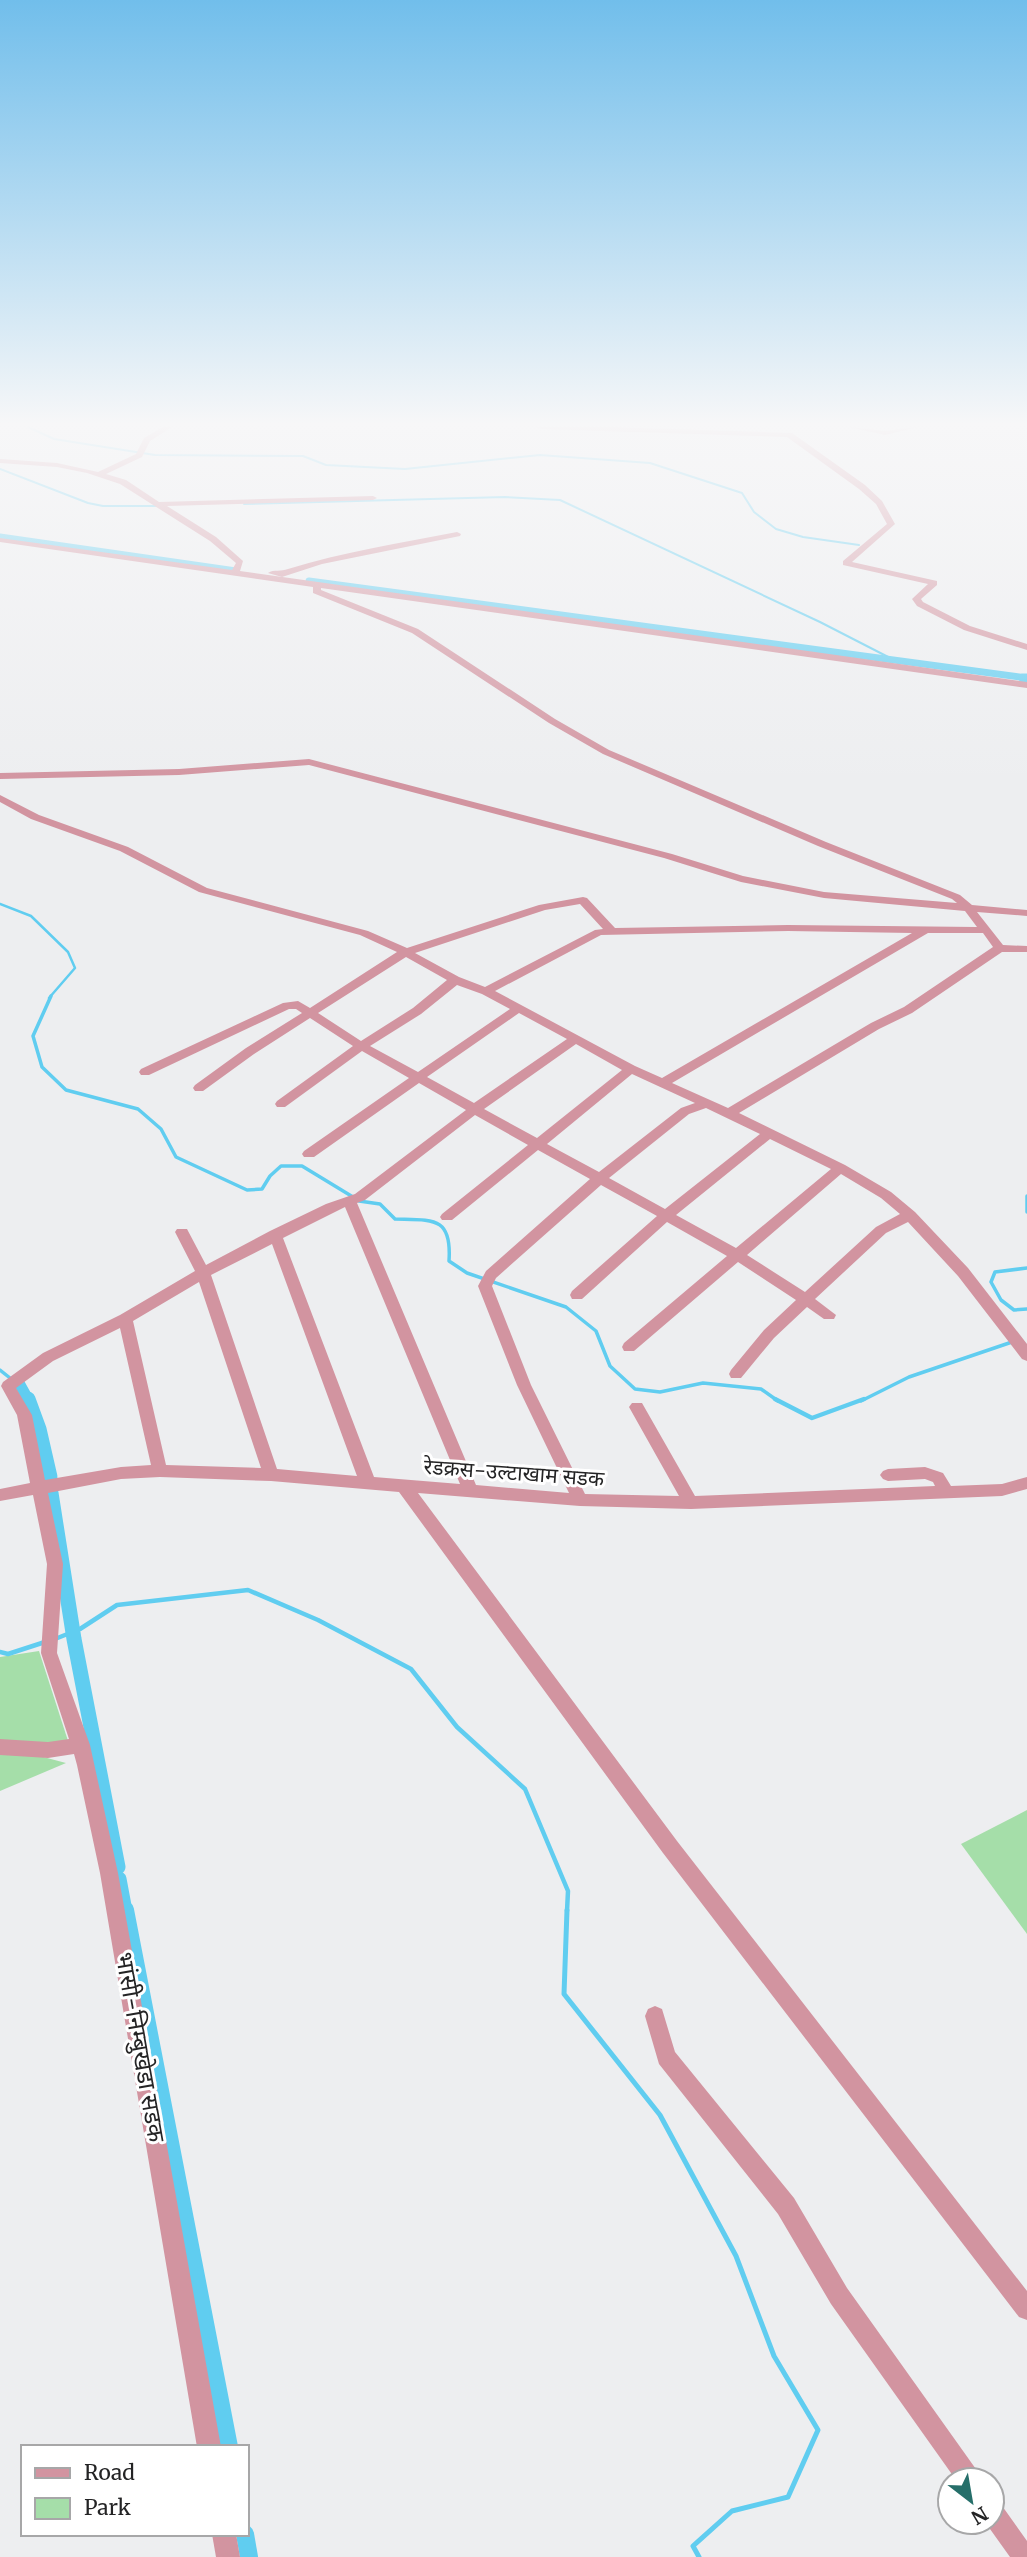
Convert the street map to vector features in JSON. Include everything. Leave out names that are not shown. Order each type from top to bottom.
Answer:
[{"type":"street","points":[[50,546],[282,574],[320,562],[397,546]]},
{"type":"street","points":[[221,546],[240,563],[235,570]]},
{"type":"street","points":[[865,546],[846,563],[934,583],[916,599],[920,604],[967,628],[1027,647]]},
{"type":"street","points":[[235,570],[318,585],[1027,685]]},
{"type":"street","points":[[318,585],[316,591],[415,631],[552,721],[606,752],[822,844],[956,897],[967,906],[983,930],[1000,948]]},
{"type":"street","points":[[0,776],[179,772],[309,762],[668,856],[741,879],[824,895],[1027,913]]},
{"type":"street","points":[[0,798],[35,817],[133,853],[203,890],[364,933],[407,952],[456,980],[486,991],[661,1084],[729,1113],[840,1168],[886,1195],[910,1214],[963,1272],[1024,1352]]},
{"type":"street","points":[[199,1088],[250,1051],[407,952],[543,906],[583,900],[611,932]]},
{"type":"street","points":[[486,991],[599,932],[928,928],[983,930]]},
{"type":"street","points":[[661,1084],[928,928]]},
{"type":"street","points":[[729,1113],[875,1026],[908,1010],[1000,948],[1027,949]]},
{"type":"street","points":[[281,1104],[361,1046],[417,1012],[456,980]]},
{"type":"street","points":[[145,1072],[287,1006],[298,1006],[361,1046],[737,1255],[829,1315]]},
{"type":"street","points":[[309,1154],[517,1009]]},
{"type":"street","points":[[160,1471],[125,1320],[275,1234],[331,1207],[355,1199],[476,1108],[574,1040]]},
{"type":"street","points":[[447,1217],[631,1069]]},
{"type":"street","points":[[580,1500],[524,1385],[488,1280],[599,1179],[685,1111],[707,1103]]},
{"type":"street","points":[[577,1295],[666,1216],[768,1134]]},
{"type":"street","points":[[629,1347],[840,1168]]},
{"type":"street","points":[[355,1199],[470,1490]]},
{"type":"street","points":[[737,1374],[769,1334],[881,1230],[910,1214]]},
{"type":"street","points":[[182,1232],[203,1273],[271,1475]]},
{"type":"street","points":[[275,1234],[368,1483]]},
{"type":"street","name":"भांसी-निम्बुखेडा सडक","points":[[125,1320],[48,1357],[8,1386],[24,1415],[55,1564],[50,1644],[81,1745],[110,1873],[209,2445]]},
{"type":"street","points":[[637,1407],[691,1503]]},
{"type":"street","name":"रेडक्रस-उल्टाखाम सडक","points":[[0,1495],[121,1473],[160,1471],[271,1475],[580,1500],[691,1503],[1002,1490],[1027,1483]]},
{"type":"street","points":[[888,1475],[925,1473],[938,1476],[943,1493]]},
{"type":"street","points":[[403,1485],[670,1847],[1027,2309]]},
{"type":"street","points":[[0,1747],[48,1751],[81,1745]]},
{"type":"street","points":[[655,2017],[666,2057],[786,2206],[839,2295],[960,2466]]},
{"type":"street","points":[[1006,2531],[1024,2557]]},
{"type":"street","points":[[224,2536],[228,2557]]},
{"type":"green space","points":[[39,1651],[69,1744],[0,1742],[0,1657]]},
{"type":"green space","points":[[0,1751],[28,1753],[66,1763],[0,1791]]},
{"type":"green space","points":[[1027,1810],[1027,1934],[961,1844]]},
{"type":"waterway","points":[[65,546],[236,571]]},
{"type":"waterway","points":[[659,546],[896,661]]},
{"type":"waterway","points":[[309,581],[1027,678],[1023,678]]},
{"type":"waterway","points":[[0,904],[31,916],[68,952],[75,968],[49,998]]},
{"type":"waterway","points":[[51,996],[33,1036],[42,1067],[66,1090],[138,1109],[161,1129],[176,1157],[247,1190],[262,1189],[270,1176],[281,1166],[302,1166],[353,1197]]},
{"type":"waterway","points":[[1027,1196],[1027,1212]]},
{"type":"waterway","points":[[359,1201],[380,1204],[395,1219],[430,1221],[437,1224],[447,1236],[449,1261],[467,1273],[566,1307],[596,1331],[610,1366],[635,1389],[660,1392],[703,1383],[761,1389],[776,1399]]},
{"type":"waterway","points":[[1027,1268],[995,1272],[991,1282],[1001,1300],[1014,1310],[1027,1309]]},
{"type":"waterway","points":[[861,1401],[909,1377],[1012,1342]]},
{"type":"waterway","points":[[0,1370],[10,1378]]},
{"type":"waterway","points":[[19,1383],[28,1400]]},
{"type":"waterway","points":[[776,1399],[812,1418],[864,1399]]},
{"type":"waterway","points":[[28,1400],[39,1429],[50,1477]]},
{"type":"waterway","points":[[51,1493],[74,1639],[118,1867]]},
{"type":"waterway","points":[[55,1639],[80,1629],[117,1605],[248,1590],[318,1620],[411,1669],[457,1727],[525,1789],[568,1891],[567,1911]]},
{"type":"waterway","points":[[0,1652],[8,1654],[45,1642]]},
{"type":"waterway","points":[[119,1879],[125,1911]]},
{"type":"waterway","points":[[125,1910],[229,2445]]},
{"type":"waterway","points":[[567,1910],[564,1994],[660,2115],[736,2256],[774,2356],[818,2430],[788,2497],[732,2511],[693,2546],[699,2557]]},
{"type":"waterway","points":[[245,2536],[249,2557]]}]
